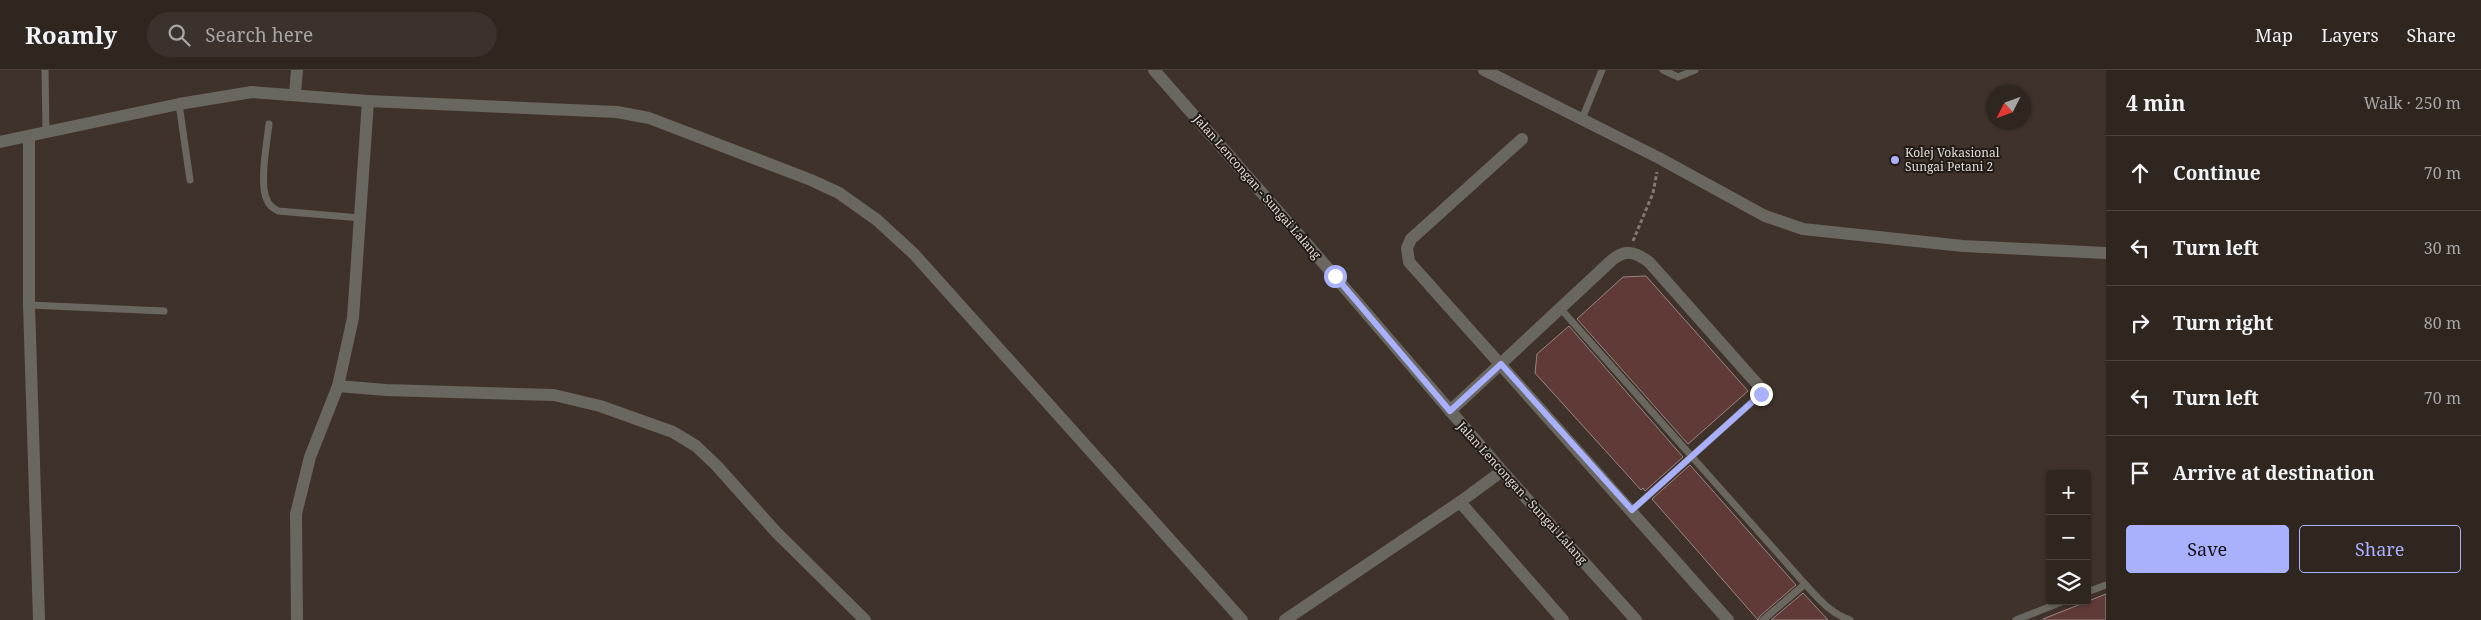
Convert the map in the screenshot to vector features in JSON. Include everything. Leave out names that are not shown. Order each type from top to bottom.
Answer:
[{"type":"street","points":[[295,94],[297,70]]},
{"type":"street","name":"Jalan Lencongan - Sungai Lalang","points":[[1154,70],[1502,471],[1636,620]]},
{"type":"street","points":[[1484,70],[1659,158],[1765,216],[1803,229],[1963,246],[2106,253]]},
{"type":"street","points":[[0,142],[179,104],[252,92],[295,94],[368,101],[617,112],[649,118],[811,180],[839,193],[878,220],[914,254],[1242,620]]},
{"type":"street","points":[[297,620],[296,514],[310,457],[338,386],[353,318],[368,101]]},
{"type":"street","points":[[28,136],[29,305],[39,620]]},
{"type":"street","points":[[1522,139],[1411,239],[1407,248],[1409,262],[1632,510],[1728,620]]},
{"type":"street","points":[[1450,411],[1619,254],[1629,251],[1639,254],[1649,262],[1759,386],[1762,390],[1761,394]]},
{"type":"street","points":[[338,386],[386,390],[554,395],[600,406],[673,432],[696,446],[716,465],[776,532],[865,620]]},
{"type":"street","points":[[1285,620],[1460,502],[1502,471]]},
{"type":"street","points":[[1460,502],[1563,620]]},
{"type":"lane","points":[[45,70],[46,132]]},
{"type":"lane","points":[[1582,119],[1602,70]]},
{"type":"lane","points":[[1663,70],[1678,77],[1695,70]]},
{"type":"lane","points":[[179,104],[190,180]]},
{"type":"lane","points":[[269,124],[264,187],[266,199],[271,207],[278,211],[361,218]]},
{"type":"lane","points":[[29,305],[164,311]]},
{"type":"lane","points":[[1560,308],[1805,584],[1832,612],[1850,620]]},
{"type":"lane","points":[[1632,510],[1761,394]]},
{"type":"lane","points":[[1763,620],[1805,584]]},
{"type":"lane","points":[[2091,591],[2106,585]]},
{"type":"lane","points":[[2016,620],[2054,605]]},
{"type":"path","points":[[1629,251],[1653,193],[1659,158]]},
{"type":"building","points":[[1646,276],[1748,391],[1688,444],[1577,319],[1623,277]]},
{"type":"building","points":[[1569,326],[1683,457],[1645,491],[1643,488],[1641,490],[1535,373],[1537,354]]},
{"type":"building","points":[[1690,465],[1796,585],[1760,616],[1758,620],[1652,499]]},
{"type":"building","points":[[1803,593],[1828,620],[1771,620]]},
{"type":"building","points":[[2106,594],[2106,620],[2043,620],[2078,605],[2091,605],[2091,600]]},
{"type":"place","name":"Kolej Vokasional Sungai Petani 2","points":[[1895,160]]},
{"type":"route","points":[[1335,276],[1450,411],[1501,364],[1632,510],[1761,394]]}]
